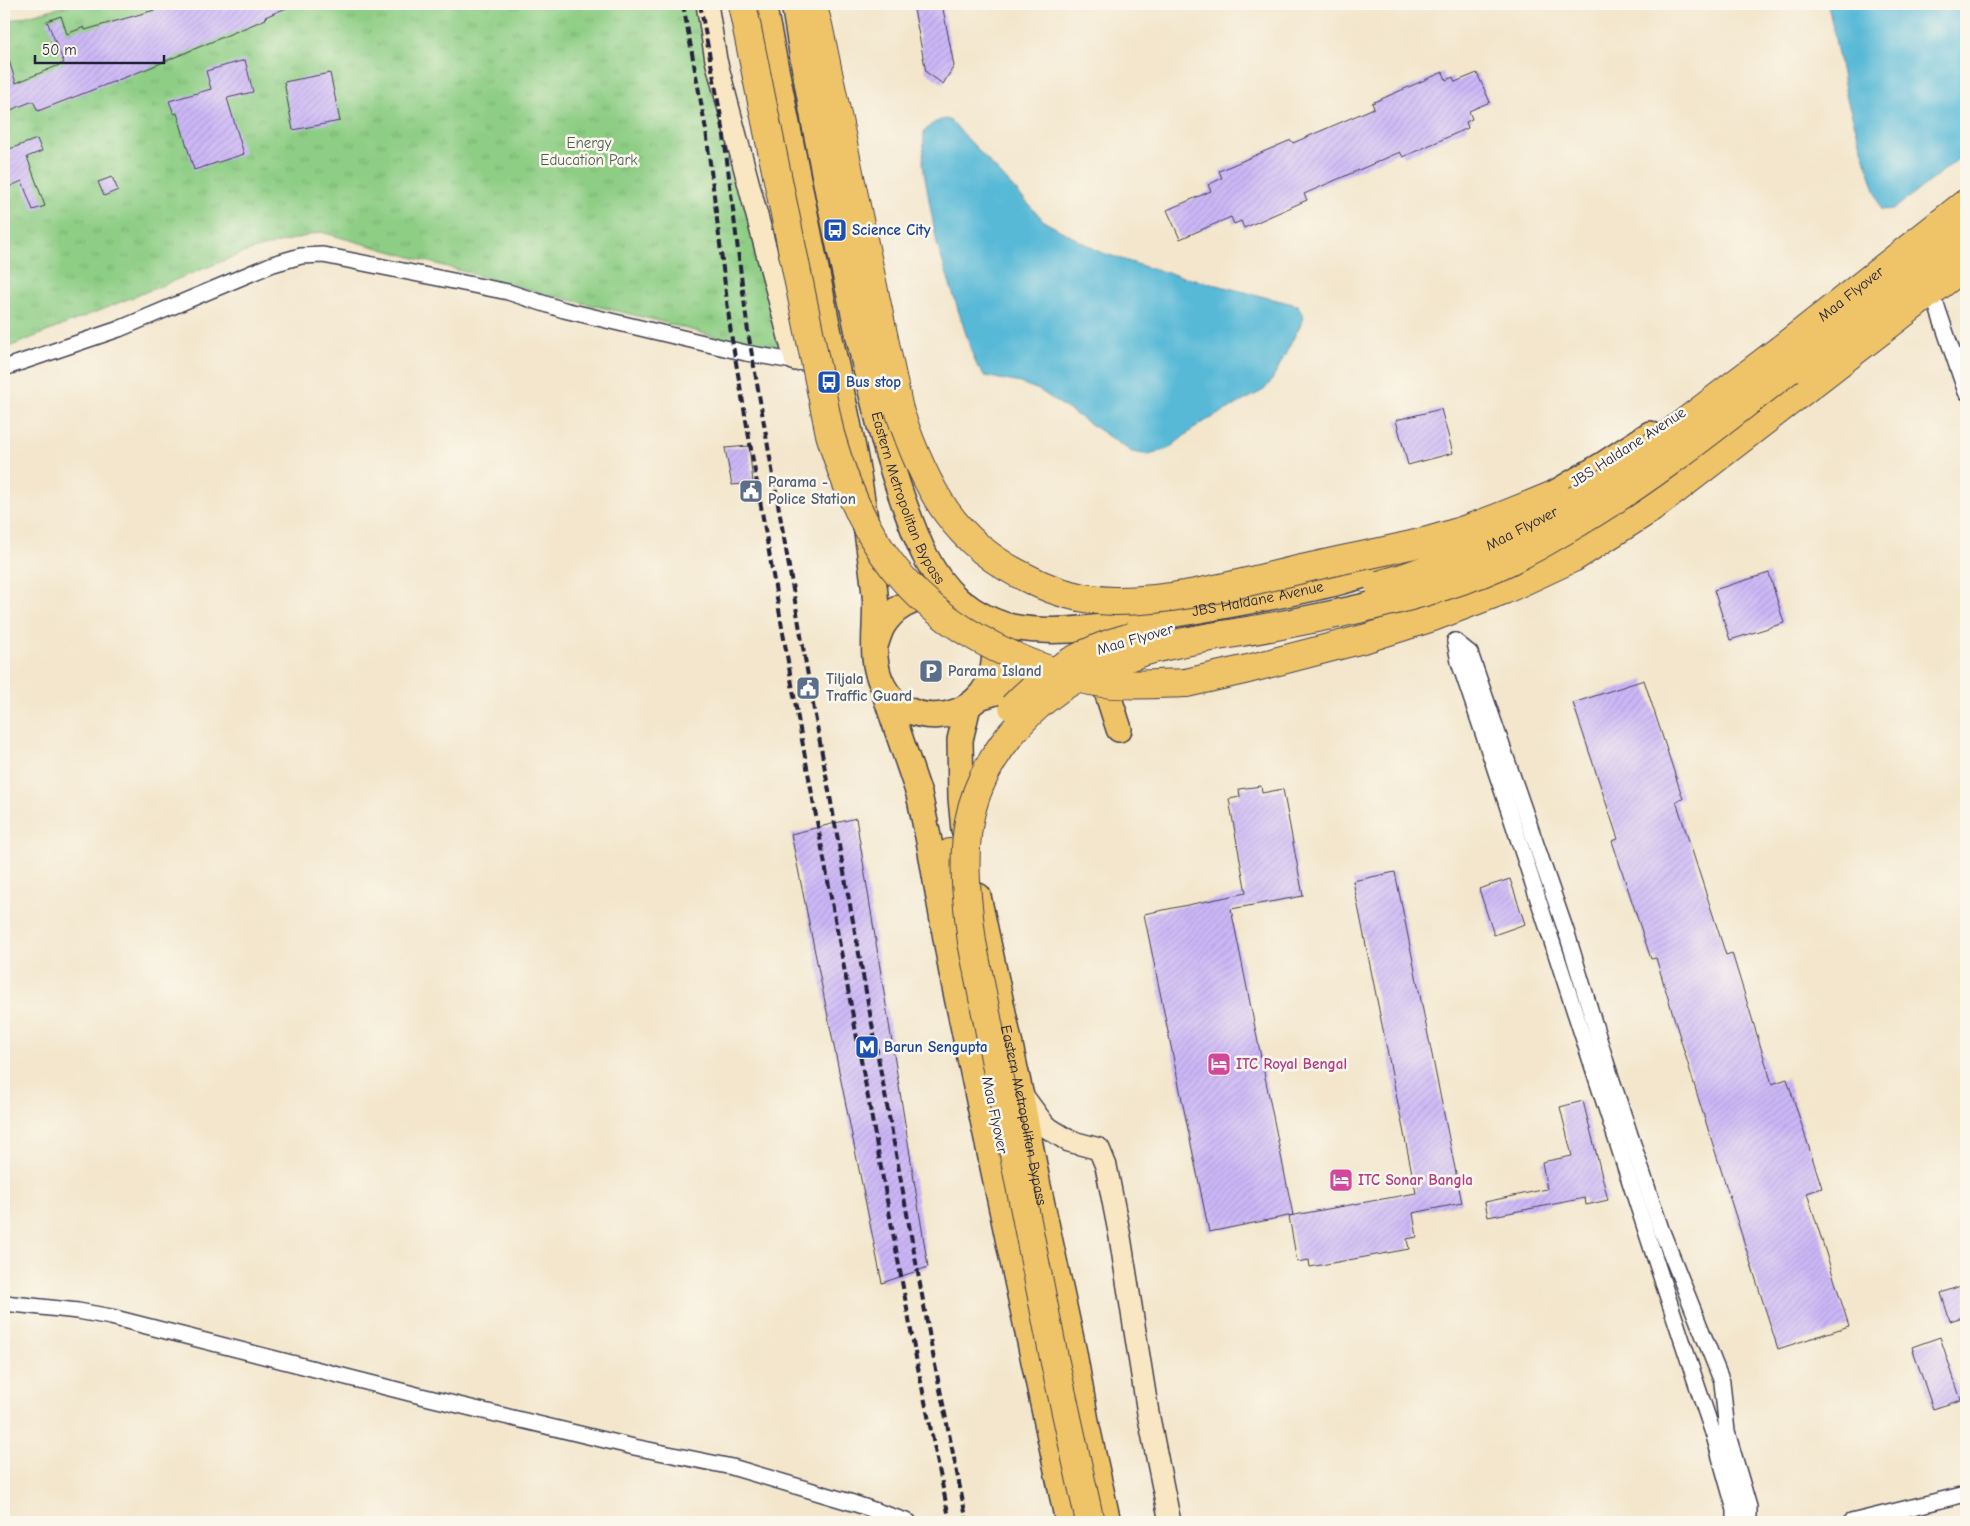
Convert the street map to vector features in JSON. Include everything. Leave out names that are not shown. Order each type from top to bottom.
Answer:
[{"type":"highway","points":[[742,4],[830,434],[852,499],[888,561],[930,607],[960,629],[1000,650],[1036,666],[1086,680],[1103,683],[1145,685],[1186,683],[1248,670],[1367,638],[1433,617],[1472,603],[1544,572],[1573,558],[1652,508],[1966,265]]},
{"type":"highway","points":[[815,14],[900,410],[910,442],[926,480],[959,529],[993,560],[1019,575],[1064,594],[1112,601],[1166,597],[1213,589],[1416,544],[1461,530],[1508,514],[1586,481],[1622,464],[1658,443]]},
{"type":"highway","name":"Maa Flyover","points":[[1078,1522],[951,907],[950,853],[969,775],[1004,715],[1027,692],[1049,674],[1094,650],[1128,638],[1188,624],[1332,596],[1403,578],[1478,551],[1565,506],[1605,483],[1743,379],[1966,204]]},
{"type":"highway","name":"Maa Flyover","points":[[1090,1522],[1052,1348],[972,942],[967,904],[966,852],[970,820],[978,790],[989,767],[1010,736],[1024,720],[1062,689],[1088,673],[1148,651],[1189,641],[1343,613],[1417,594],[1468,578],[1517,558],[1599,511],[1639,484],[1717,427],[1966,231]]},
{"type":"main road","points":[[763,4],[859,482],[876,597],[875,668],[909,761],[922,812],[952,974],[1068,1522]]},
{"type":"main road","name":"Eastern Metropolitan Bypass","points":[[794,4],[835,230],[876,415],[908,517],[925,558],[943,588],[966,606]]},
{"type":"main road","name":"JBS Haldane Avenue","points":[[966,606],[992,622],[1037,630],[1081,628],[1138,621],[1338,582],[1414,561],[1462,542],[1559,492],[1681,414],[1852,284],[1966,191]]},
{"type":"main road","points":[[883,688],[898,704],[917,714],[939,716],[956,713],[974,702],[1048,677],[1254,642],[1344,623],[1435,600],[1555,549],[1670,475],[1890,309],[1966,247]]},
{"type":"main road","points":[[875,646],[882,626],[896,610],[915,599],[937,596],[966,606],[987,625],[994,643],[995,662],[990,681],[974,702]]},
{"type":"main road","points":[[1100,667],[1119,729]]},
{"type":"main road","name":"Eastern Metropolitan Bypass","points":[[974,702],[960,740],[961,798],[965,832],[1108,1522]]},
{"type":"street","points":[[707,4],[716,60],[795,360]]},
{"type":"street","points":[[4,368],[119,329],[273,264],[301,256],[323,255],[508,292],[564,310],[746,352],[795,360],[837,372]]},
{"type":"street","points":[[1937,307],[1966,392]]},
{"type":"street","points":[[1735,1522],[1735,1510],[1714,1436],[1551,942],[1522,847],[1459,662],[1455,641],[1470,653],[1568,937],[1606,1062],[1661,1229],[1722,1382],[1727,1432],[1749,1507],[1749,1522]]},
{"type":"street","points":[[1020,1092],[1045,1126],[1070,1141],[1099,1149],[1106,1166],[1120,1237],[1148,1413],[1170,1522]]},
{"type":"street","points":[[4,1303],[78,1311],[111,1317],[421,1396],[634,1447],[732,1467],[853,1503],[909,1522]]},
{"type":"street","points":[[1851,1522],[1902,1516],[1966,1494]]},
{"type":"green space","name":"Energy Education Park","points":[[73,4],[711,4],[783,342],[777,354],[655,320],[541,293],[321,232],[245,252],[4,349],[4,22]]},
{"type":"water","points":[[1828,4],[1966,4],[1966,153],[1894,209],[1881,210],[1847,99]]},
{"type":"water","points":[[947,119],[953,123],[1045,222],[1100,252],[1152,269],[1297,305],[1304,318],[1272,380],[1264,390],[1198,425],[1168,449],[1149,455],[1132,452],[1039,390],[1020,383],[985,376],[978,368],[973,356],[937,244],[923,166],[924,133],[934,123]]},
{"type":"building","points":[[171,4],[296,4],[265,17],[266,19],[149,68],[38,111],[33,101],[11,110],[8,103],[4,105],[4,55],[7,54],[16,83],[64,63],[47,21],[61,16],[67,34],[84,27],[85,30]]},
{"type":"building","points":[[913,4],[942,4],[954,66],[943,84],[926,72]]},
{"type":"building","points":[[245,60],[253,92],[227,98],[244,154],[194,170],[177,113],[174,114],[169,101],[211,89],[206,71]]},
{"type":"building","points":[[1443,72],[1446,80],[1453,77],[1455,82],[1477,73],[1490,102],[1469,111],[1472,119],[1466,122],[1468,128],[1403,157],[1400,152],[1304,194],[1307,200],[1244,228],[1241,221],[1234,224],[1231,217],[1180,239],[1167,210],[1211,191],[1208,185],[1222,178],[1219,171],[1291,140],[1293,143],[1374,108],[1372,103]]},
{"type":"building","points":[[330,73],[340,121],[293,130],[284,82]]},
{"type":"building","points":[[37,139],[42,151],[27,157],[45,206],[33,210],[22,181],[4,189],[4,151]]},
{"type":"building","points":[[112,177],[118,190],[104,196],[98,182]]},
{"type":"building","points":[[1441,409],[1453,453],[1408,465],[1396,420]]},
{"type":"building","points":[[749,446],[753,483],[732,485],[725,448]]},
{"type":"building","points":[[1769,573],[1784,623],[1730,640],[1714,590]]},
{"type":"building","points":[[1644,680],[1683,799],[1676,801],[1726,955],[1732,953],[1772,1084],[1787,1079],[1822,1188],[1807,1193],[1849,1326],[1778,1349],[1656,958],[1651,959],[1612,841],[1618,839],[1573,703]]},
{"type":"building","name":"ITC Royal Bengal","points":[[1261,786],[1262,793],[1283,789],[1303,896],[1231,909],[1293,1215],[1209,1232],[1144,914],[1246,893],[1229,799],[1240,797],[1239,789]]},
{"type":"building","name":"Barun Sengupta","points":[[856,818],[928,1267],[882,1283],[791,834]]},
{"type":"building","points":[[1395,872],[1462,1203],[1413,1213],[1417,1237],[1407,1239],[1409,1249],[1310,1267],[1309,1260],[1297,1262],[1289,1216],[1416,1193],[1353,881]]},
{"type":"building","points":[[1510,879],[1525,924],[1494,935],[1479,889]]},
{"type":"building","points":[[1583,1101],[1608,1200],[1586,1205],[1585,1198],[1488,1217],[1485,1202],[1547,1189],[1542,1162],[1572,1156],[1560,1107]]},
{"type":"building","points":[[1966,1284],[1966,1316],[1950,1321],[1941,1293]]},
{"type":"building","points":[[1940,1337],[1961,1400],[1933,1409],[1912,1347]]},
{"type":"railway","points":[[683,4],[706,130],[731,334],[797,713],[917,1363],[950,1522]]},
{"type":"railway","points":[[700,4],[723,128],[748,332],[814,710],[934,1360],[967,1522]]},
{"type":"place","name":"Science City","points":[[835,230]]},
{"type":"place","name":"Bus stop","points":[[829,382]]},
{"type":"place","name":"Parama - Police Station","points":[[751,491]]},
{"type":"place","name":"Parama Island","points":[[931,671]]},
{"type":"place","name":"Tiljala Traffic Guard","points":[[808,688]]},
{"type":"place","name":"Barun Sengupta","points":[[867,1047]]},
{"type":"place","name":"ITC Royal Bengal","points":[[1219,1064]]},
{"type":"place","name":"ITC Sonar Bangla","points":[[1341,1180]]}]
